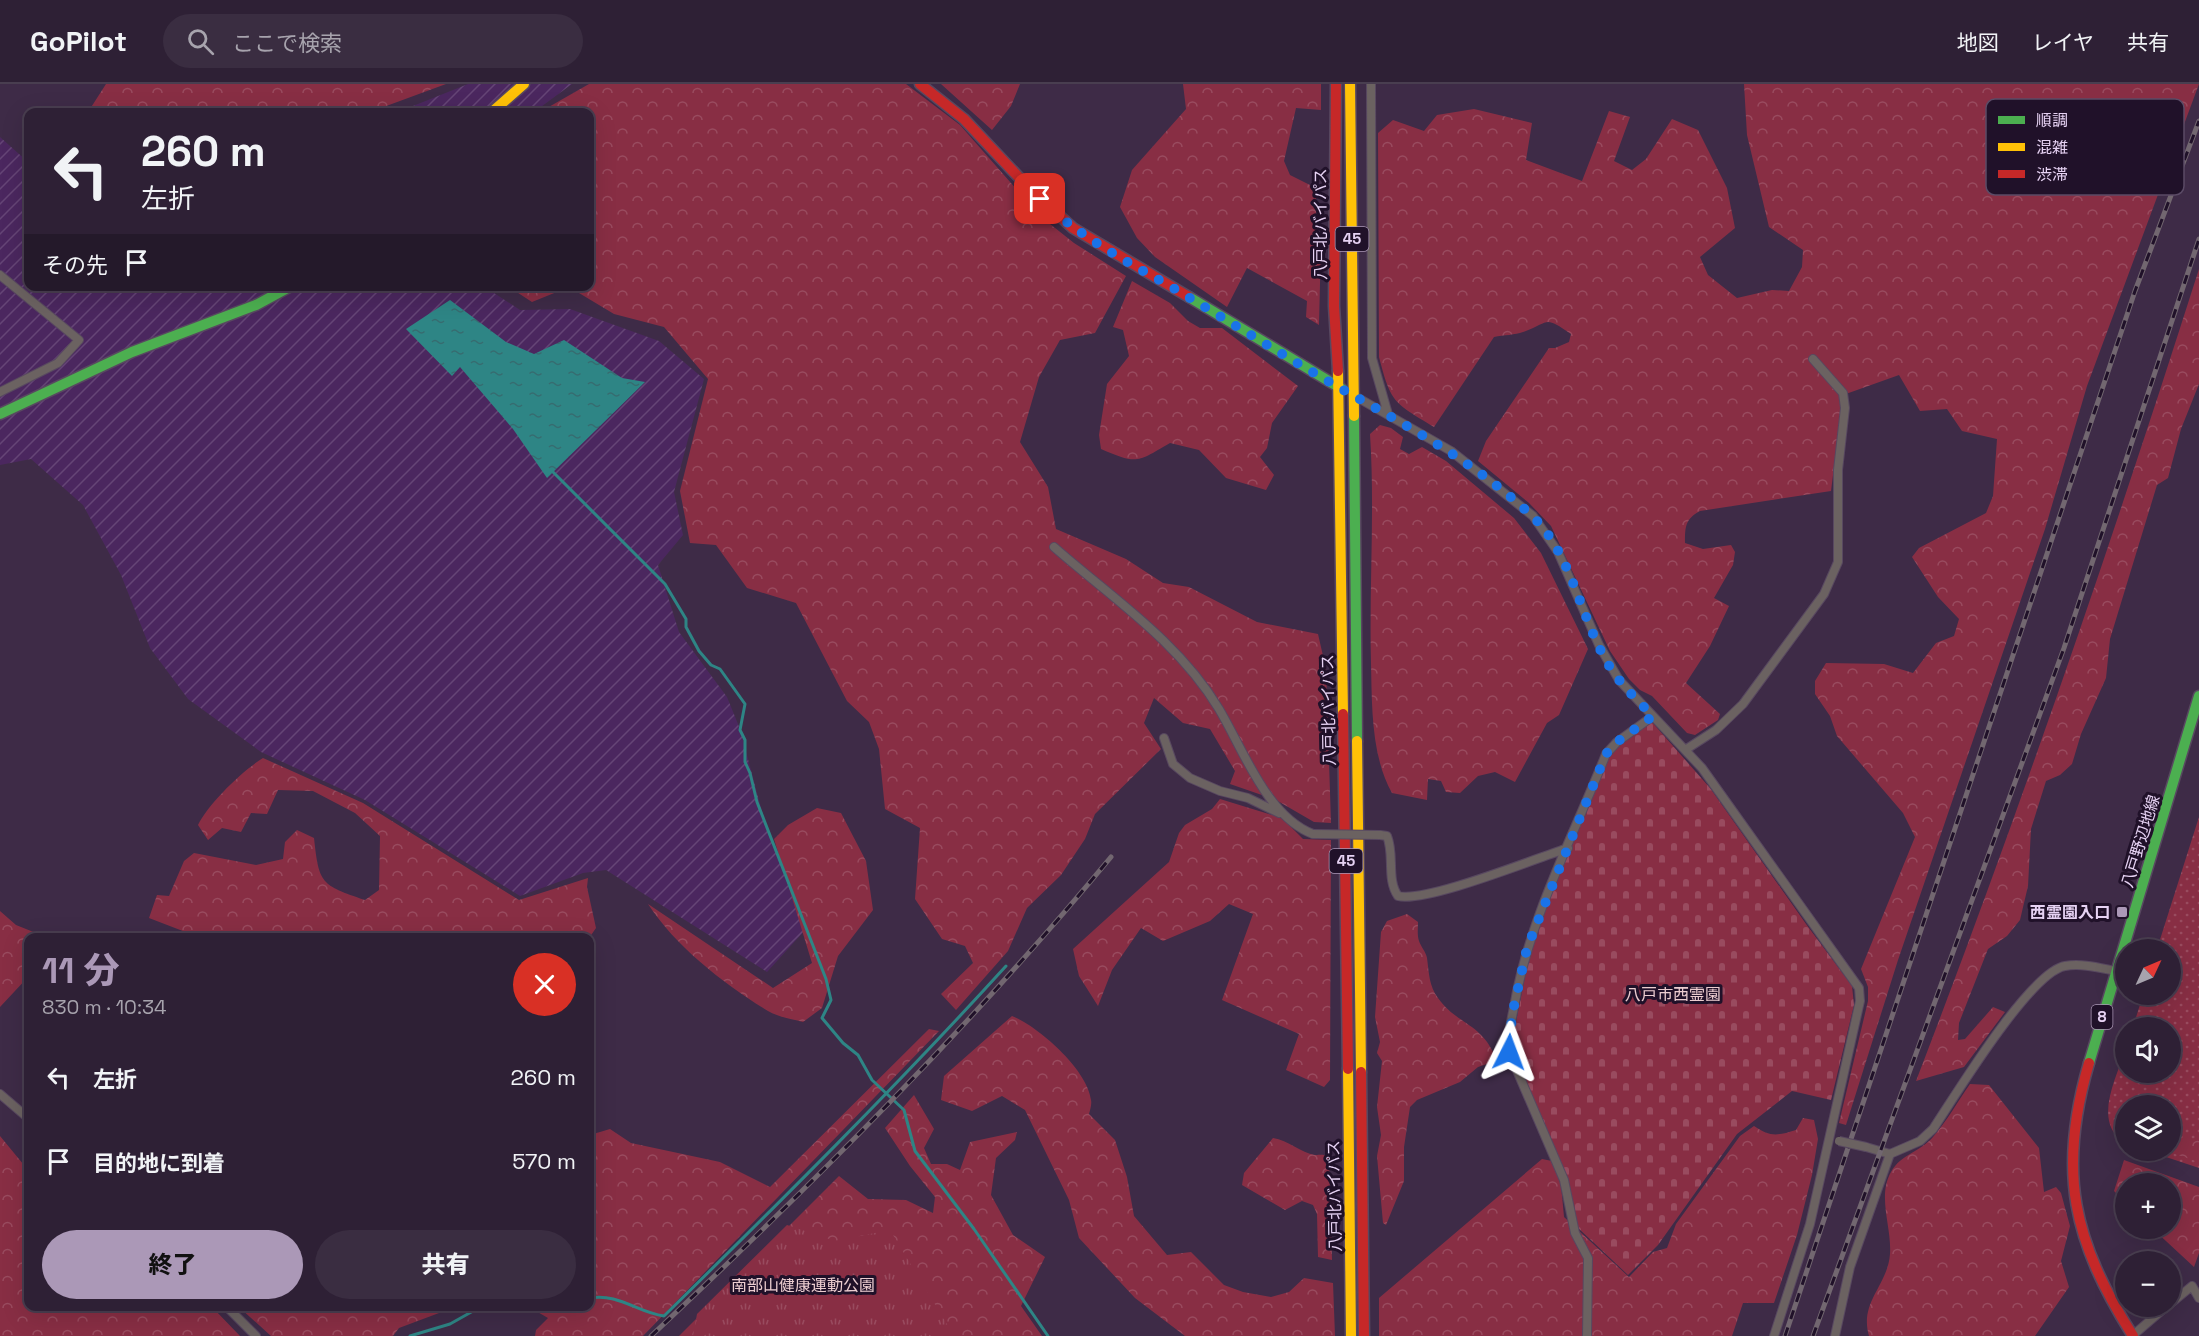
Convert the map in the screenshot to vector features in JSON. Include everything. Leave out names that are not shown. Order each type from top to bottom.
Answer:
[{"type":"main road","points":[[497,108],[524,84]]},
{"type":"main road","points":[[920,84],[964,119],[1028,187],[1073,228],[1353,395]]},
{"type":"main road","name":"八戸北バイパス","points":[[1336,84],[1335,306],[1339,387],[1351,1336]]},
{"type":"main road","name":"八戸北バイパス","points":[[1350,84],[1364,1336]]},
{"type":"main road","points":[[0,414],[132,352],[256,305],[282,291]]},
{"type":"main road","name":"八戸野辺地線","points":[[2126,939],[2199,696]]},
{"type":"main road","name":"八戸野辺地線","points":[[2115,974],[2081,1091],[2072,1147],[2074,1197],[2085,1242],[2099,1280],[2132,1336]]},
{"type":"street","points":[[1371,84],[1372,358],[1388,414]]},
{"type":"street","points":[[0,275],[79,340],[58,363],[0,392]]},
{"type":"street","points":[[1685,750],[1716,730],[1743,704],[1824,594],[1838,562],[1838,470],[1845,408],[1843,393],[1813,359]]},
{"type":"street","points":[[1353,395],[1451,451],[1533,516],[1558,552],[1608,663],[1619,680],[1685,750],[1743,824],[1859,988],[1860,1001],[1810,1224],[1774,1336]]},
{"type":"street","points":[[1054,547],[1155,631],[1187,664],[1219,709],[1259,780],[1295,826],[1313,834],[1380,834],[1387,836],[1390,844],[1393,889],[1398,896],[1406,898],[1442,891],[1568,848]]},
{"type":"street","points":[[1587,1336],[1588,1258],[1575,1233],[1564,1180],[1508,1045],[1515,998],[1527,948],[1606,754],[1617,742],[1653,716]]},
{"type":"street","points":[[1164,738],[1173,764],[1190,778],[1220,791],[1248,798],[1286,816]]},
{"type":"street","points":[[1828,1138],[1890,1154],[1920,1141],[1933,1130],[2013,1012],[2040,979],[2064,966],[2089,966],[2115,971]]},
{"type":"street","points":[[0,1094],[24,1115]]},
{"type":"street","points":[[1834,1336],[1850,1267],[1890,1154]]},
{"type":"street","points":[[2181,1295],[2192,1286],[2199,1298]]},
{"type":"street","points":[[231,1311],[256,1336]]},
{"type":"street","points":[[2132,1336],[2155,1317]]},
{"type":"shaded area","points":[[468,84],[572,84],[539,108],[408,108]]},
{"type":"shaded area","points":[[0,137],[24,158],[24,291],[491,291],[520,310],[570,309],[659,341],[704,379],[674,492],[683,535],[658,565],[679,632],[727,697],[740,729],[764,819],[807,928],[767,972],[606,870],[583,873],[520,896],[365,800],[261,752],[188,699],[150,648],[121,575],[83,505],[31,459],[0,465]]},
{"type":"green space","points":[[106,84],[446,84],[381,108],[91,108]]},
{"type":"green space","points":[[589,84],[906,84],[960,125],[1040,216],[1074,243],[1126,276],[1095,333],[1060,340],[1039,377],[1020,442],[1048,487],[1056,529],[1126,559],[1163,583],[1189,587],[1257,622],[1318,634],[1326,669],[1331,823],[1314,822],[1276,800],[1230,784],[1235,771],[1210,729],[1183,723],[1154,698],[1144,723],[1161,749],[1095,814],[1085,839],[1061,875],[1027,908],[1008,951],[956,1010],[941,994],[973,963],[965,946],[942,939],[915,899],[920,828],[885,809],[879,749],[869,722],[847,701],[796,603],[747,588],[716,545],[690,543],[680,491],[708,379],[664,327],[614,314],[576,291],[594,291],[594,108],[547,108]]},
{"type":"green space","points":[[941,84],[1020,84],[1011,106],[992,130]]},
{"type":"green space","points":[[1183,84],[1321,84],[1321,110],[1296,108],[1284,161],[1290,175],[1316,188],[1316,222],[1321,242],[1319,325],[1306,317],[1307,301],[1247,268],[1227,307],[1155,257],[1137,238],[1120,207],[1132,170],[1186,109]]},
{"type":"green space","points":[[1744,84],[2199,84],[2184,124],[2184,99],[1986,99],[1986,195],[2158,195],[2087,386],[2045,529],[1898,960],[1846,1125],[1839,1123],[1868,1001],[1868,987],[1861,969],[1915,837],[1903,813],[1837,736],[1830,716],[1815,694],[1815,681],[1826,663],[1884,664],[1913,673],[1936,643],[1954,636],[1959,619],[1938,597],[1912,557],[1919,548],[1986,513],[1993,496],[1997,439],[1962,431],[1947,409],[1920,411],[1899,375],[1843,395],[1831,491],[1700,511],[1691,517],[1686,528],[1685,543],[1703,549],[1731,545],[1735,552],[1733,565],[1714,598],[1729,606],[1710,646],[1686,683],[1720,714],[1718,720],[1695,735],[1687,733],[1652,696],[1640,690],[1629,679],[1610,651],[1551,526],[1529,503],[1478,461],[1486,441],[1549,348],[1569,342],[1571,334],[1556,324],[1547,322],[1520,333],[1494,337],[1434,427],[1396,400],[1387,384],[1379,357],[1378,133],[1393,120],[1424,131],[1437,115],[1474,109],[1532,123],[1526,160],[1582,181],[1609,111],[1630,117],[1614,161],[1632,170],[1646,159],[1672,119],[1698,130],[1727,188],[1735,228],[1700,257],[1708,275],[1737,298],[1772,290],[1789,291],[1802,267],[1803,250],[1769,227],[1747,135]]},
{"type":"green space","points":[[2199,269],[2199,384],[2181,429],[2168,478],[2157,485],[2110,639],[2106,678],[2081,734],[2072,764],[2060,775],[2046,781],[2031,829],[2028,886],[2020,920],[2007,936],[1988,949],[1959,1023],[1958,1040],[1965,1039],[1993,1007],[2005,1012],[1964,1067],[1916,1081],[2064,677]]},
{"type":"green space","points":[[1132,281],[1170,303],[1188,321],[1200,328],[1222,328],[1298,386],[1272,423],[1267,448],[1260,457],[1274,475],[1266,490],[1226,478],[1199,450],[1170,443],[1143,457],[1130,459],[1101,449],[1099,435],[1107,384],[1129,356],[1123,330],[1113,327]]},
{"type":"green space","points":[[515,291],[559,291],[532,302]]},
{"type":"green space","points":[[1380,425],[1391,428],[1403,437],[1400,449],[1409,454],[1422,447],[1446,461],[1514,518],[1541,553],[1588,649],[1559,715],[1547,723],[1515,782],[1495,772],[1478,776],[1460,793],[1446,792],[1441,781],[1428,779],[1427,800],[1392,793],[1385,779],[1376,747],[1371,663],[1370,434]]},
{"type":"green space","name":"八戸市西霊園","points":[[1651,721],[1710,788],[1852,986],[1854,1005],[1831,1100],[1792,1091],[1737,1134],[1658,1245],[1628,1275],[1576,1226],[1566,1175],[1511,1047],[1530,952],[1542,915],[1610,753],[1614,747]]},
{"type":"green space","points":[[263,758],[363,803],[519,900],[588,878],[587,887],[596,928],[592,933],[188,933],[149,918],[157,895],[169,896],[184,861],[194,853],[256,865],[283,859],[285,842],[297,830],[314,838],[321,874],[331,886],[365,900],[379,890],[380,836],[355,813],[313,791],[278,790],[267,814],[251,813],[241,832],[222,828],[208,840],[198,825],[210,807],[246,771]]},
{"type":"green space","points":[[1220,799],[1282,818],[1303,839],[1331,840],[1330,1080],[1324,1087],[1286,1070],[1299,1034],[1222,1000],[1253,914],[1229,904],[1210,921],[1163,941],[1141,928],[1112,970],[1098,1006],[1079,976],[1073,949],[1169,862],[1179,833],[1185,825],[1212,809]]},
{"type":"green space","points":[[817,808],[841,813],[866,861],[873,910],[838,956],[822,1008],[803,1022],[768,1011],[718,977],[672,935],[648,904],[773,988],[812,963],[774,839],[788,825]]},
{"type":"green space","points":[[2199,817],[2199,1168],[2178,1161],[2181,1161],[2181,1095],[2115,1095],[2115,1134],[2110,1124],[2109,1100],[2115,1078],[2115,1083],[2181,1083],[2181,1017],[2136,1017],[2140,1005],[2181,1005],[2181,939],[2160,939]]},
{"type":"green space","points":[[0,911],[16,925],[36,933],[24,933],[24,981],[0,1007]]},
{"type":"green space","points":[[1407,914],[1418,922],[1418,939],[1426,956],[1435,993],[1445,1007],[1483,1037],[1496,1058],[1493,1062],[1478,1067],[1460,1082],[1417,1100],[1410,1107],[1404,1147],[1404,1181],[1386,1225],[1383,1223],[1377,1156],[1381,1135],[1377,1107],[1382,1061],[1377,1053],[1380,1042],[1375,1017],[1381,932],[1387,921]]},
{"type":"green space","points":[[1012,1016],[1048,1039],[1072,1063],[1081,1076],[1088,1088],[1091,1100],[1089,1114],[1115,1140],[1127,1177],[1134,1216],[1167,1255],[1191,1252],[1224,1285],[1243,1292],[1271,1297],[1289,1292],[1304,1278],[1333,1283],[1335,1336],[1185,1336],[1135,1298],[1079,1238],[1069,1200],[1025,1110],[1002,1096],[972,1111],[941,1100],[944,1076]]},
{"type":"green space","points":[[929,1029],[939,1031],[643,1336],[535,1336],[536,1330],[548,1318],[536,1311],[594,1311],[594,1134],[610,1129],[631,1143],[720,1162],[770,1187]]},
{"type":"green space","points":[[1970,1084],[1989,1085],[2039,1148],[2044,1192],[2056,1187],[2061,1193],[2070,1226],[2061,1261],[2069,1287],[2035,1336],[1869,1336],[1868,1313],[1888,1265],[1890,1254],[1885,1192],[1891,1172],[1900,1161],[1933,1137]]},
{"type":"green space","points":[[914,1095],[934,1129],[924,1148],[931,1164],[947,1164],[960,1170],[970,1142],[1017,1132],[1015,1140],[996,1158],[991,1195],[1013,1235],[1045,1257],[1021,1306],[1042,1336],[679,1336],[839,1176],[868,1199],[906,1200],[933,1213],[935,1197],[910,1166],[885,1128]]},
{"type":"green space","points":[[1803,1118],[1814,1120],[1818,1139],[1812,1175],[1797,1235],[1774,1303],[1743,1303],[1732,1336],[1379,1336],[1379,1298],[1542,1159],[1552,1161],[1561,1185],[1564,1217],[1629,1277],[1653,1252],[1667,1248],[1676,1224],[1740,1136],[1754,1126],[1769,1134],[1796,1130]]},
{"type":"green space","points":[[0,1136],[24,1165],[24,1311],[216,1311],[240,1336],[0,1336]]},
{"type":"green space","points":[[1273,1138],[1310,1154],[1329,1157],[1332,1260],[1318,1257],[1317,1214],[1313,1205],[1302,1201],[1285,1210],[1242,1185],[1244,1173]]},
{"type":"green space","points":[[2199,1138],[2199,1162],[2181,1156],[2181,1141]]},
{"type":"green space","points":[[2124,1161],[2127,1161],[2160,1173],[2120,1173]]},
{"type":"green space","points":[[2181,1181],[2199,1187],[2199,1253],[2194,1267],[2181,1255],[2181,1251],[2177,1251],[2164,1239],[2181,1239]]},
{"type":"green space","name":"南部山健康運動公園","points":[[787,1225],[835,1241],[890,1230],[954,1336],[693,1336],[697,1314]]},
{"type":"green space","points":[[243,1311],[444,1311],[399,1328],[393,1336],[271,1336]]},
{"type":"water","points":[[450,300],[506,342],[534,354],[564,340],[622,378],[645,382],[547,478],[513,429],[460,367],[452,376],[406,329]]},
{"type":"waterway","points":[[553,472],[665,584],[686,619],[686,627],[699,651],[711,665],[720,669],[745,704],[740,730],[745,740],[745,762],[757,802],[826,979],[831,1000],[822,1018],[843,1043],[858,1055],[872,1080],[904,1110],[915,1151],[974,1229],[1048,1336]]},
{"type":"waterway","points":[[594,1298],[619,1300],[664,1316],[880,1100],[1006,966]]},
{"type":"waterway","points":[[410,1336],[450,1324],[473,1311]]},
{"type":"railway","points":[[2184,161],[2199,121]]},
{"type":"railway","points":[[1785,1336],[2135,291],[2171,195]]},
{"type":"railway","points":[[1813,1336],[2064,648],[2199,239]]},
{"type":"railway","points":[[651,1336],[888,1104],[1002,982],[1111,857]]},
{"type":"traffic: fast","points":[[0,414],[132,352],[256,305],[282,291]]},
{"type":"traffic: fast","points":[[1189,297],[1342,389]]},
{"type":"traffic: fast","points":[[1354,416],[1357,741]]},
{"type":"traffic: fast","points":[[2089,1063],[2199,696]]},
{"type":"traffic: slow","points":[[497,108],[524,84]]},
{"type":"traffic: slow","points":[[1350,84],[1354,416]]},
{"type":"traffic: slow","points":[[1338,371],[1343,714]]},
{"type":"traffic: slow","points":[[1357,741],[1361,1072]]},
{"type":"traffic: slow","points":[[1348,1069],[1351,1336]]},
{"type":"traffic: jam","points":[[920,84],[964,119],[1028,187],[1073,228],[1189,297]]},
{"type":"traffic: jam","points":[[1336,84],[1334,306],[1338,371]]},
{"type":"traffic: jam","points":[[1343,714],[1348,1069]]},
{"type":"traffic: jam","points":[[2089,1063],[2079,1102],[2074,1138],[2073,1172],[2076,1205],[2084,1237],[2096,1269],[2133,1336]]},
{"type":"traffic: jam","points":[[1361,1072],[1364,1336]]},
{"type":"place","name":"西霊園入口","points":[[2122,912]]},
{"type":"route","points":[[1040,199],[1073,228],[1115,254],[1339,387],[1427,435],[1451,451],[1533,516],[1547,533],[1558,552],[1608,663],[1619,680],[1653,716],[1617,742],[1606,754],[1527,948],[1509,1032],[1509,1052]]}]
